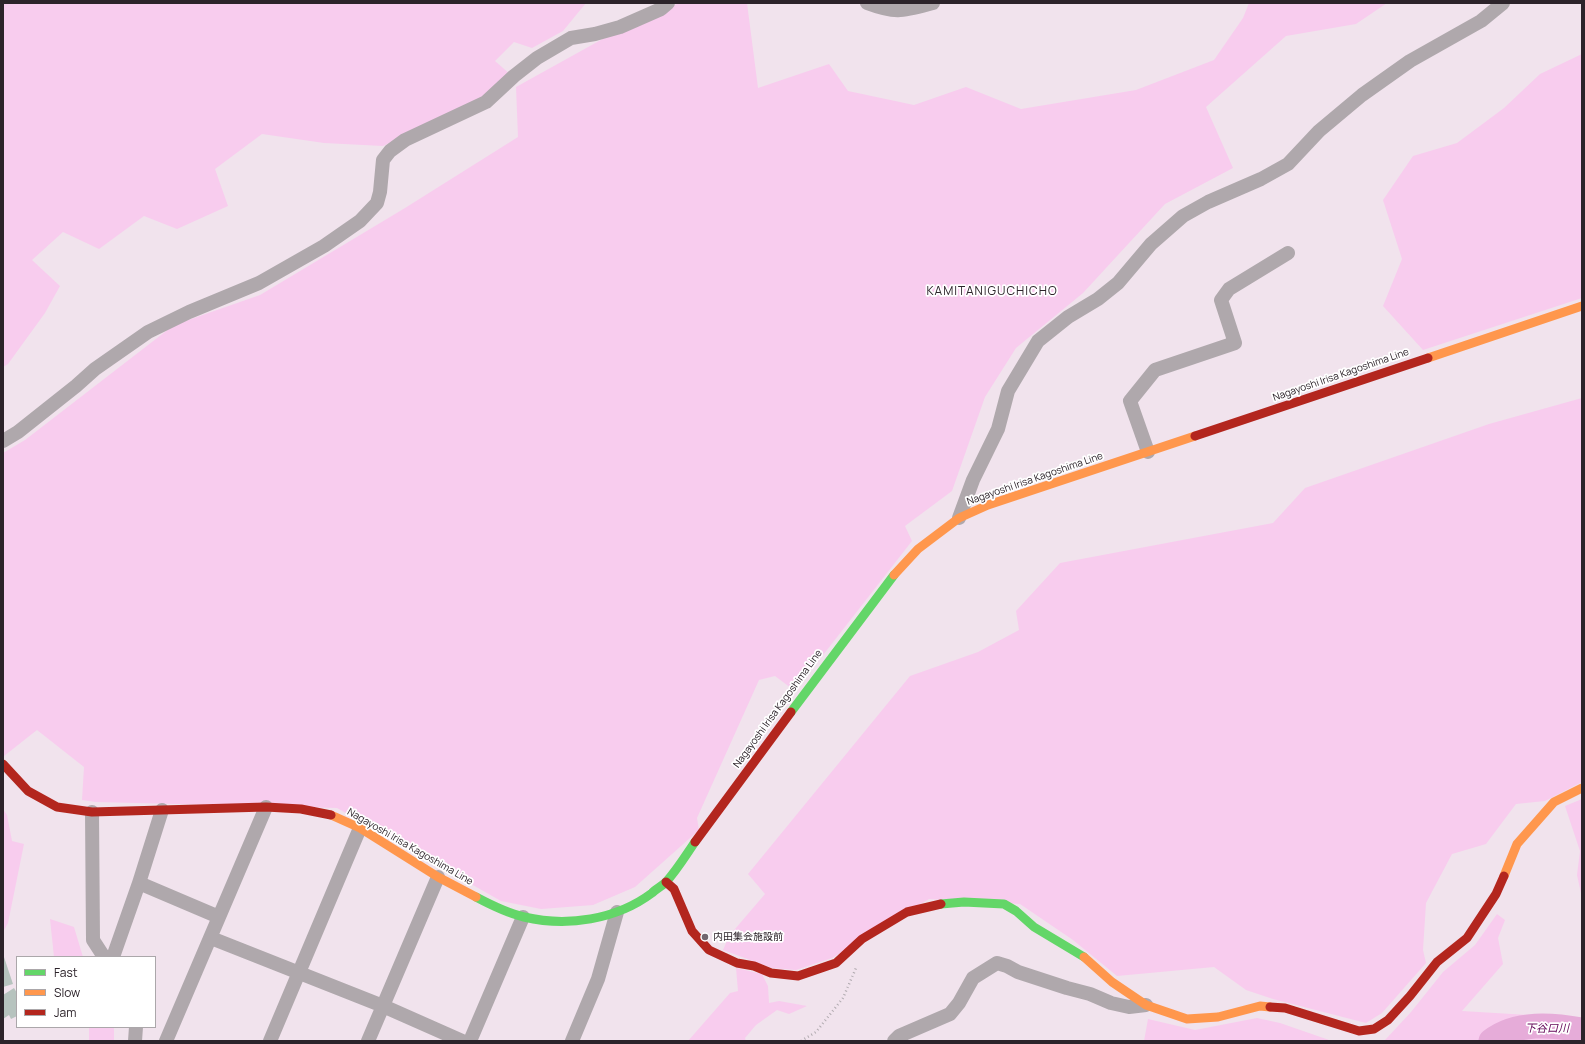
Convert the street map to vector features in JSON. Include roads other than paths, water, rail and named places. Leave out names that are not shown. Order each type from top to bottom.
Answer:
[{"type":"main road","name":"Nagayoshi Irisa Kagoshima Line","points":[[3,764],[28,791],[57,807],[92,812],[266,807],[301,809],[331,814],[360,828],[438,877],[500,909],[523,917],[561,921],[587,920],[617,912],[642,900],[666,882],[830,658],[899,569],[918,549],[959,518],[988,505],[1582,306]]},
{"type":"main road","points":[[666,882],[674,889],[692,931],[708,950],[737,963],[754,966],[770,973],[798,976],[836,963],[862,939],[907,912],[933,905],[964,902],[1004,904],[1016,911],[1034,926],[1081,954],[1112,982],[1146,1005],[1187,1019],[1218,1017],[1260,1006],[1285,1008],[1359,1031],[1374,1029],[1388,1020],[1410,996],[1437,962],[1467,938],[1496,894],[1517,844],[1554,802],[1582,788]]},
{"type":"street","points":[[3,440],[18,432],[95,369],[148,332],[189,312],[259,283],[324,246],[360,221],[377,203],[380,192],[383,160],[390,151],[405,140],[486,102],[514,76],[537,58],[571,38],[595,34],[620,27],[661,9],[668,3]]},
{"type":"street","points":[[867,3],[881,8],[898,11],[933,3]]},
{"type":"street","points":[[959,518],[973,480],[998,429],[1008,391],[1038,341],[1068,317],[1098,299],[1118,283],[1151,244],[1183,216],[1208,202],[1261,179],[1288,164],[1319,131],[1362,95],[1410,62],[1481,21],[1503,3]]},
{"type":"street","points":[[1148,452],[1130,401],[1154,370],[1235,343],[1221,300],[1229,289],[1288,253]]},
{"type":"street","points":[[166,1041],[266,807]]},
{"type":"street","points":[[114,956],[162,810]]},
{"type":"street","points":[[92,812],[93,940],[103,956]]},
{"type":"street","points":[[270,1041],[360,828]]},
{"type":"street","points":[[368,1041],[438,877]]},
{"type":"street","points":[[139,883],[219,917]]},
{"type":"street","points":[[572,1041],[598,979],[617,912]]},
{"type":"street","points":[[470,1041],[523,917]]},
{"type":"street","points":[[210,938],[383,1006],[462,1041]]},
{"type":"street","points":[[894,1041],[900,1036],[950,1014],[959,1003],[973,978],[997,963],[1018,972],[1090,994],[1111,1003],[1129,1007],[1146,1005]]},
{"type":"street","points":[[135,1041],[136,1028]]},
{"type":"waterway","name":"下谷口川","points":[[1491,1041],[1512,1030],[1523,1027],[1547,1026],[1582,1030]]},
{"type":"place","name":"内田集会施設前","points":[[705,937]]},
{"type":"district","name":"KAMITANIGUCHICHO","points":[[992,292]]}]
